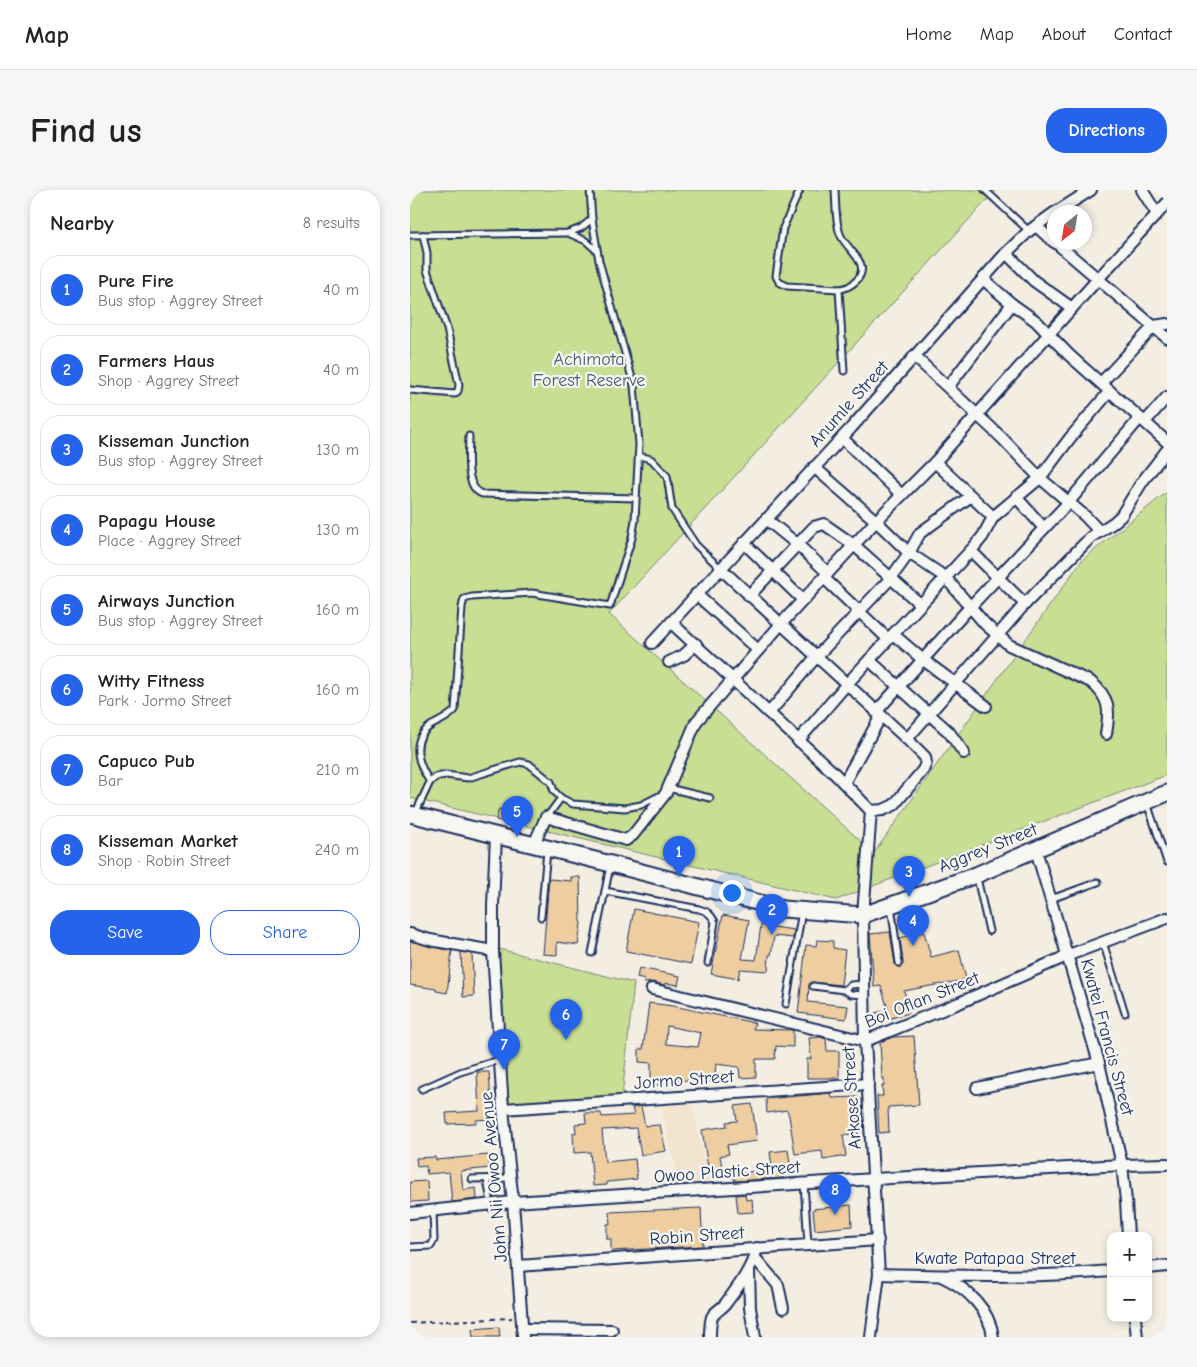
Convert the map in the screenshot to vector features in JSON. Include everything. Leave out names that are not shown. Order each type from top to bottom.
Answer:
[{"type":"main road","name":"Aggrey Street","points":[[412,814],[783,909],[863,916],[976,876],[1167,793]]},
{"type":"street","name":"Anumle Street","points":[[1068,205],[1091,190]]},
{"type":"street","points":[[1142,190],[1157,214]]},
{"type":"street","points":[[540,846],[546,817],[626,840],[633,835],[667,791],[696,722],[781,624],[876,521],[935,462],[1167,204]]},
{"type":"street","name":"Anumle Street","points":[[652,643],[842,438],[1006,253],[1033,228],[1047,218]]},
{"type":"street","points":[[1033,228],[1047,237]]},
{"type":"street","points":[[1064,250],[1167,338]]},
{"type":"street","points":[[1006,253],[1034,281],[1072,308]]},
{"type":"street","points":[[983,279],[1012,304],[1036,321],[1064,350],[1167,442]]},
{"type":"street","points":[[948,387],[1012,304]]},
{"type":"street","points":[[1101,383],[1154,326],[1167,324]]},
{"type":"street","points":[[914,356],[978,414],[1040,478],[1100,532]]},
{"type":"street","points":[[798,741],[846,685],[971,551],[983,536],[993,517],[1040,478],[1070,438],[1110,391]]},
{"type":"street","points":[[844,783],[879,714],[898,687],[1143,420],[1167,397]]},
{"type":"street","points":[[842,438],[902,494]]},
{"type":"street","points":[[907,739],[1025,604],[1075,555],[1091,536],[1100,532],[1121,516],[1142,482],[1167,450]]},
{"type":"street","points":[[935,462],[993,517]]},
{"type":"street","points":[[814,467],[876,521],[909,553],[945,577],[970,607],[1009,645],[1091,682],[1101,690],[1108,704],[1109,716],[1106,734]]},
{"type":"street","points":[[769,713],[816,657],[891,578],[909,553],[920,533],[970,496]]},
{"type":"street","points":[[1016,497],[1044,528]]},
{"type":"street","points":[[766,519],[797,544],[860,612],[890,637],[986,706]]},
{"type":"street","points":[[749,596],[814,527],[824,524],[854,545],[920,604]]},
{"type":"street","points":[[744,543],[803,600]]},
{"type":"street","points":[[971,551],[1025,604]]},
{"type":"street","points":[[672,621],[677,628],[734,679],[871,811],[883,810],[894,805],[926,763],[925,757],[720,568]]},
{"type":"street","points":[[696,594],[758,650]]},
{"type":"street","points":[[669,662],[684,655],[696,644]]},
{"type":"street","points":[[869,660],[949,732],[964,753]]},
{"type":"street","name":"Arkose Street","points":[[871,811],[863,916],[863,995],[880,1274],[872,1337]]},
{"type":"street","name":"John Nii Owoo Avenue","points":[[496,834],[493,951],[503,1109],[513,1202],[522,1333]]},
{"type":"street","name":"Kwatei Francis Street","points":[[1036,850],[1099,1063],[1122,1165],[1128,1232]]},
{"type":"street","name":"Boi Oflan Street","points":[[652,989],[865,1041],[959,1004],[1068,955],[1167,918]]},
{"type":"street","points":[[410,934],[430,940],[493,951]]},
{"type":"street","points":[[977,1088],[1099,1063]]},
{"type":"street","name":"Jormo Street","points":[[503,1109],[868,1084]]},
{"type":"street","name":"Owoo Plastic Street","points":[[410,1213],[513,1202],[874,1179],[1167,1164]]},
{"type":"street","name":"Robin Street","points":[[518,1266],[756,1253],[808,1245],[878,1240]]},
{"type":"street","points":[[710,1337],[710,1326],[714,1314],[725,1306],[749,1270],[756,1253]]},
{"type":"street","points":[[756,1253],[778,1285],[783,1308]]},
{"type":"street","points":[[1152,1268],[1167,1266]]},
{"type":"street","points":[[749,1270],[750,1308],[754,1337]]},
{"type":"street","name":"Kwate Patapaa Street","points":[[880,1274],[1083,1274],[1107,1271]]},
{"type":"street","points":[[940,1275],[956,1283],[984,1311],[990,1322],[993,1337]]},
{"type":"street","points":[[1135,1322],[1137,1337]]},
{"type":"street","points":[[522,1333],[588,1333],[612,1330]]},
{"type":"lane","points":[[430,782],[418,764],[416,749],[425,730],[450,717],[455,710],[464,599],[532,593],[610,606],[628,552],[635,520],[639,456],[634,386],[597,251],[590,190]]},
{"type":"lane","points":[[800,190],[784,228],[776,276],[780,282],[787,286],[839,290],[855,282],[861,275],[862,268],[840,233],[836,190]]},
{"type":"lane","points":[[985,190],[1033,228]]},
{"type":"lane","points":[[410,235],[568,233],[581,228],[592,219]]},
{"type":"lane","points":[[568,233],[586,241],[597,251]]},
{"type":"lane","points":[[410,390],[455,394],[458,391],[459,385],[447,329],[428,270],[424,235]]},
{"type":"lane","points":[[839,290],[844,370]]},
{"type":"lane","points":[[469,436],[470,479],[477,492],[482,494],[636,498]]},
{"type":"lane","points":[[639,456],[651,459],[667,476],[672,509],[696,545],[720,568]]},
{"type":"lane","points":[[412,814],[430,782],[436,777],[446,775],[468,778],[520,762],[529,764],[551,782],[554,792],[573,804],[625,808],[641,805],[667,791],[710,798]]},
{"type":"lane","points":[[546,817],[561,798]]},
{"type":"lane","points":[[1146,802],[1167,862]]},
{"type":"lane","points":[[540,846],[541,917]]},
{"type":"lane","points":[[592,953],[611,864]]},
{"type":"lane","points":[[976,876],[989,931]]},
{"type":"lane","points":[[1052,899],[1098,882]]},
{"type":"lane","points":[[605,891],[706,911],[715,922],[708,963]]},
{"type":"lane","points":[[891,906],[899,963]]},
{"type":"lane","points":[[786,1004],[802,910]]},
{"type":"lane","points":[[1103,942],[1125,1013]]},
{"type":"lane","points":[[844,990],[851,985],[863,984]]},
{"type":"lane","points":[[813,986],[844,990],[851,994],[863,995]]},
{"type":"lane","points":[[422,1090],[460,1072],[500,1060]]},
{"type":"lane","points":[[487,1178],[490,1197]]},
{"type":"lane","points":[[472,1179],[510,1178]]},
{"type":"lane","points":[[804,1184],[808,1245]]},
{"type":"lane","points":[[410,1247],[431,1246],[433,1243],[433,1211]]},
{"type":"path","points":[[410,1323],[521,1317]]},
{"type":"shaded area","points":[[692,1103],[709,1183],[680,1185],[661,1107]]},
{"type":"green space","name":"Achimota Forest Reserve","points":[[410,190],[996,190],[609,614],[874,853],[1082,560],[1167,492],[1167,775],[836,900],[410,798]]},
{"type":"green space","points":[[499,949],[634,983],[622,1097],[507,1105]]},
{"type":"building","points":[[499,809],[512,812],[510,823],[496,820]]},
{"type":"building","points":[[571,877],[580,877],[581,924],[578,945],[557,942],[557,955],[543,954],[549,879],[571,881]]},
{"type":"building","points":[[634,909],[699,922],[691,964],[626,951]]},
{"type":"building","points":[[723,915],[749,920],[742,959],[756,960],[761,925],[794,930],[793,938],[774,936],[771,955],[769,955],[768,971],[740,969],[738,979],[711,974]]},
{"type":"building","points":[[890,932],[897,967],[901,967],[903,963],[900,938],[924,932],[931,957],[959,950],[966,979],[904,991],[909,1013],[878,1022],[875,1013],[888,1010],[881,986],[874,987],[870,934]]},
{"type":"building","points":[[817,940],[833,941],[833,948],[845,950],[841,985],[811,982],[809,985],[808,1002],[848,1006],[846,1019],[798,1013],[806,945],[816,946]]},
{"type":"building","points":[[410,941],[452,951],[447,993],[436,991],[436,989],[410,985]]},
{"type":"building","points":[[461,952],[472,954],[474,996],[463,997]]},
{"type":"building","points":[[639,968],[680,976],[678,985],[665,983],[664,985],[653,982],[644,983],[645,980],[637,978]]},
{"type":"building","points":[[649,1003],[673,1006],[755,1023],[753,1029],[793,1030],[793,1047],[776,1046],[775,1059],[756,1059],[756,1077],[740,1078],[739,1067],[716,1064],[714,1082],[665,1079],[665,1085],[651,1085],[651,1063],[639,1062],[639,1049],[643,1049]],"holes":[[[667,1026],[701,1033],[698,1047],[666,1044]]]},
{"type":"building","points":[[914,1036],[919,1105],[888,1107],[889,1132],[879,1133],[877,1096],[883,1096],[882,1086],[884,1086],[880,1042],[893,1037]]},
{"type":"building","points":[[820,1037],[826,1039],[827,1051],[839,1051],[839,1078],[807,1078],[807,1059],[811,1059],[809,1038]]},
{"type":"building","points":[[477,1072],[489,1072],[492,1119],[476,1120],[476,1123],[447,1124],[446,1113],[479,1111]]},
{"type":"building","points":[[831,1093],[832,1098],[857,1097],[858,1134],[843,1135],[846,1156],[823,1160],[822,1151],[795,1154],[787,1110],[767,1113],[766,1099]]},
{"type":"building","points":[[752,1104],[757,1141],[727,1145],[729,1154],[720,1156],[723,1171],[709,1174],[702,1130],[727,1126],[726,1122],[737,1121],[735,1106]]},
{"type":"building","points":[[641,1106],[645,1126],[660,1125],[666,1151],[641,1155],[636,1128],[602,1130],[605,1162],[635,1159],[637,1179],[607,1182],[607,1185],[593,1186],[590,1152],[574,1153],[573,1133],[576,1133],[575,1124],[586,1123],[585,1113],[601,1113],[602,1117],[634,1115],[632,1108]]},
{"type":"building","points":[[788,1150],[791,1171],[782,1172],[783,1178],[735,1181],[733,1175],[755,1171],[754,1169],[772,1167],[770,1152]]},
{"type":"building","points":[[488,1155],[490,1168],[461,1171],[463,1190],[476,1188],[477,1199],[452,1202],[449,1172],[427,1174],[426,1166],[417,1167],[416,1158],[435,1157],[436,1160]]},
{"type":"building","points":[[427,1181],[428,1201],[410,1202],[410,1182]]},
{"type":"building","points":[[745,1194],[746,1200],[752,1199],[753,1212],[738,1213],[736,1195]]},
{"type":"building","points":[[851,1205],[852,1226],[815,1230],[813,1209]]},
{"type":"building","points":[[701,1208],[703,1246],[611,1251],[611,1239],[607,1239],[607,1224],[610,1224],[609,1212]]},
{"type":"building","points":[[499,1327],[500,1337],[473,1337],[472,1329]]},
{"type":"place","name":"Airways Junction","points":[[517,837]]},
{"type":"place","name":"Pure Fire","points":[[679,877]]},
{"type":"place","name":"Kisseman Junction","points":[[909,897]]},
{"type":"place","name":"Farmers Haus","points":[[772,935]]},
{"type":"place","name":"Papagu House","points":[[913,946]]},
{"type":"place","name":"Witty Fitness","points":[[566,1040]]},
{"type":"place","name":"Capuco Pub","points":[[504,1070]]},
{"type":"place","name":"Kisseman Market","points":[[835,1215]]}]
